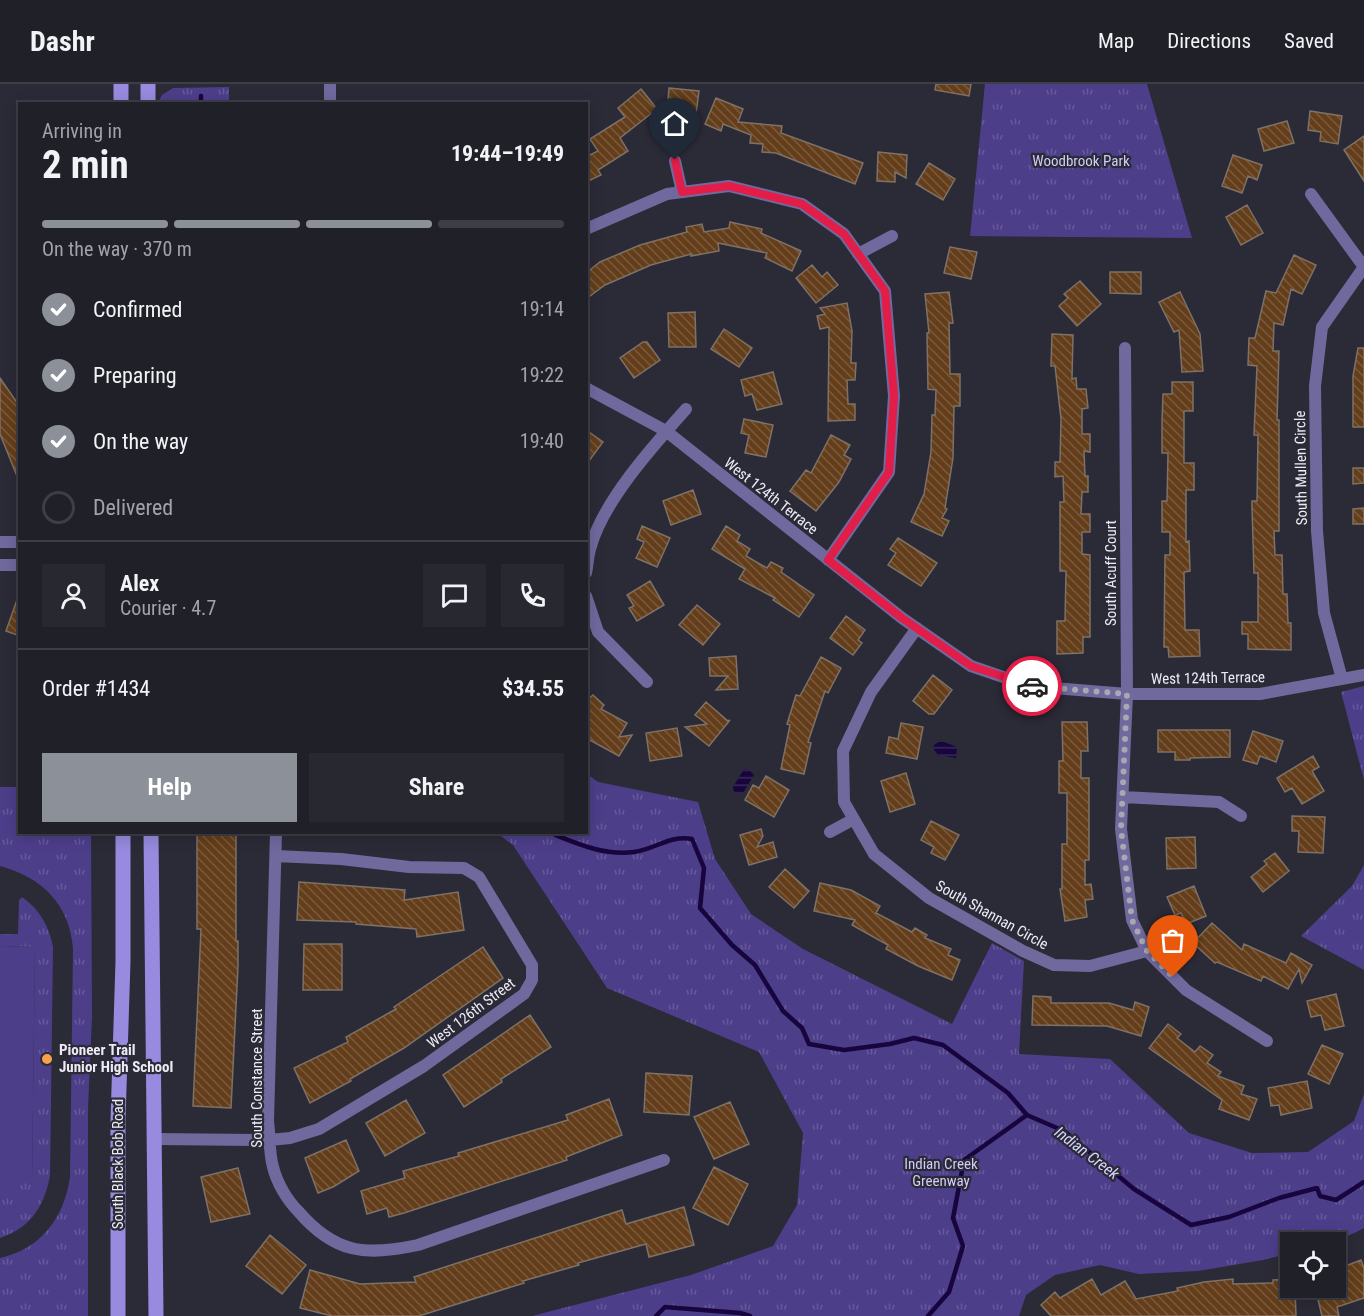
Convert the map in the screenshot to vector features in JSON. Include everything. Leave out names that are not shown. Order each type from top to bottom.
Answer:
[{"type":"main road","points":[[121,84],[121,102]]},
{"type":"main road","points":[[148,84],[148,102]]},
{"type":"main road","name":"South Black Bob Road","points":[[118,1316],[118,1120],[123,961],[123,834]]},
{"type":"main road","points":[[151,834],[156,1316]]},
{"type":"street","points":[[330,84],[330,102]]},
{"type":"street","points":[[675,160],[682,192]]},
{"type":"street","points":[[588,228],[667,194],[729,186],[802,204],[844,234],[885,291],[894,396],[889,472],[828,560]]},
{"type":"street","name":"South Mullen Circle","points":[[1311,194],[1364,267],[1322,327],[1315,386],[1317,531],[1324,613],[1342,679]]},
{"type":"street","points":[[858,254],[892,236]]},
{"type":"street","name":"South Acuff Court","points":[[1125,348],[1127,694],[1121,829],[1132,920],[1147,951],[1186,990],[1266,1041]]},
{"type":"street","name":"West 124th Terrace","points":[[588,389],[666,431],[916,628],[971,666],[1029,686],[1127,694],[1260,694],[1364,675]]},
{"type":"street","points":[[588,562],[591,546],[610,503],[666,431],[686,410]]},
{"type":"street","points":[[0,542],[18,542]]},
{"type":"street","points":[[0,565],[18,565]]},
{"type":"street","points":[[588,602],[598,632],[647,682]]},
{"type":"street","name":"South Shannan Circle","points":[[916,628],[871,692],[843,751],[844,802],[874,854],[928,898],[1023,951],[1054,965],[1090,966],[1147,951]]},
{"type":"street","points":[[1123,797],[1219,802],[1241,816]]},
{"type":"street","points":[[830,832],[854,819]]},
{"type":"street","name":"South Constance Street","points":[[276,834],[268,1121],[272,1167],[291,1204],[327,1239],[342,1246],[370,1251],[389,1251],[418,1245],[664,1160]]},
{"type":"street","name":"West 126th Street","points":[[155,1139],[270,1140],[290,1138],[319,1129],[424,1066],[524,994],[532,980],[532,965],[479,876],[464,868],[409,867],[340,858],[276,856]]},
{"type":"green space","name":"Woodbrook Park","points":[[985,84],[1147,84],[1192,238],[970,236]]},
{"type":"green space","points":[[229,87],[229,102],[158,102],[162,95],[173,88]]},
{"type":"green space","points":[[1022,102],[1047,104],[1046,125],[1020,123]]},
{"type":"green space","points":[[1364,686],[1364,780],[1341,692]]},
{"type":"green space","name":"Indian Creek Greenway","points":[[588,775],[598,782],[698,802],[715,859],[751,914],[803,949],[952,1024],[992,943],[1024,961],[1019,1054],[1110,1059],[1189,1133],[1252,1153],[1308,1152],[1354,1121],[1364,1094],[1364,1228],[1346,1237],[1346,1232],[1280,1232],[1280,1256],[1198,1271],[1139,1274],[1100,1265],[1055,1275],[1026,1295],[1019,1316],[532,1316],[691,1275],[773,1246],[797,1205],[803,1133],[759,1052],[607,988],[513,845],[498,834],[588,834]]},
{"type":"green space","points":[[0,787],[18,787],[18,834],[91,834],[92,1016],[88,1109],[88,1316],[0,1316],[0,1258],[15,1254],[27,1247],[48,1230],[62,1206],[70,1177],[73,949],[66,919],[60,906],[51,895],[29,877],[0,866]]},
{"type":"green space","points":[[1364,865],[1364,970],[1301,936],[1352,886]]},
{"type":"green space","points":[[22,897],[43,919],[53,947],[50,1176],[44,1197],[34,1215],[20,1228],[0,1238],[0,1183],[32,1183],[35,947],[0,946],[0,934],[18,934],[19,900]]},
{"type":"green space","points":[[0,946],[35,947],[32,1183],[0,1183]]},
{"type":"shaded area","points":[[939,742],[957,747],[956,758],[938,755],[933,748]]},
{"type":"shaded area","points":[[744,769],[748,769],[754,775],[743,793],[738,794],[734,792],[733,787]]},
{"type":"building","points":[[936,84],[971,84],[969,96],[935,90]]},
{"type":"building","points":[[669,88],[699,91],[696,114],[667,111]]},
{"type":"building","points":[[641,89],[657,109],[620,138],[628,151],[598,170],[601,175],[588,181],[588,152],[590,155],[598,151],[590,139],[625,117],[618,108]]},
{"type":"building","points":[[716,98],[743,109],[738,122],[782,126],[781,133],[863,163],[855,184],[776,153],[762,152],[763,144],[750,143],[751,135],[723,124],[721,131],[705,124]]},
{"type":"building","points":[[1310,111],[1342,116],[1338,144],[1320,141],[1321,132],[1308,130]]},
{"type":"building","points":[[1287,121],[1294,143],[1264,151],[1258,129]]},
{"type":"building","points":[[1364,136],[1364,181],[1344,150]]},
{"type":"building","points":[[878,152],[907,155],[906,178],[895,172],[895,182],[877,181]]},
{"type":"building","points":[[1233,155],[1262,165],[1257,180],[1248,176],[1242,193],[1222,186]]},
{"type":"building","points":[[929,163],[955,179],[943,200],[916,184]]},
{"type":"building","points":[[1247,205],[1263,233],[1241,245],[1226,217]]},
{"type":"building","points":[[730,222],[762,229],[761,233],[801,251],[792,271],[765,258],[767,253],[718,243],[719,251],[691,256],[691,254],[651,265],[605,285],[588,298],[588,271],[600,262],[640,245],[687,232],[686,227],[702,224],[704,232],[729,228]]},
{"type":"building","points":[[950,247],[977,252],[971,279],[944,273]]},
{"type":"building","points":[[1294,255],[1316,265],[1302,294],[1291,289],[1283,325],[1274,323],[1273,351],[1279,351],[1277,420],[1279,420],[1279,531],[1274,531],[1275,555],[1282,555],[1283,594],[1287,594],[1288,623],[1291,623],[1291,650],[1248,649],[1248,634],[1242,634],[1242,622],[1258,622],[1258,573],[1254,573],[1252,508],[1252,501],[1257,501],[1258,435],[1254,435],[1257,366],[1248,365],[1249,338],[1255,338],[1266,291],[1276,293]]},
{"type":"building","points":[[812,265],[822,277],[827,272],[838,285],[816,303],[796,278]]},
{"type":"building","points":[[1110,272],[1141,272],[1141,294],[1110,293]]},
{"type":"building","points":[[1080,281],[1101,304],[1077,326],[1059,306],[1068,298],[1064,294]]},
{"type":"building","points":[[949,292],[953,323],[949,323],[950,374],[960,374],[960,406],[954,406],[953,458],[945,508],[947,509],[942,518],[949,521],[942,536],[911,522],[924,494],[931,452],[932,415],[935,415],[936,390],[928,389],[927,333],[929,333],[925,294]]},
{"type":"building","points":[[1180,292],[1200,334],[1203,371],[1182,372],[1179,330],[1174,332],[1159,302]]},
{"type":"building","points":[[847,303],[852,331],[851,363],[856,363],[855,380],[847,380],[848,404],[855,404],[855,420],[828,421],[829,327],[820,329],[817,316],[825,314],[820,308]]},
{"type":"building","points":[[695,312],[696,347],[669,347],[668,313]]},
{"type":"building","points":[[724,329],[752,348],[739,367],[711,349]]},
{"type":"building","points":[[1052,334],[1073,335],[1072,379],[1076,378],[1077,389],[1086,389],[1088,408],[1082,409],[1082,434],[1090,434],[1090,452],[1084,451],[1088,492],[1082,492],[1081,514],[1090,514],[1090,532],[1082,532],[1082,554],[1090,555],[1090,637],[1083,637],[1083,653],[1057,654],[1057,621],[1065,621],[1066,571],[1060,571],[1060,502],[1064,502],[1063,476],[1055,477],[1055,462],[1060,462],[1061,419],[1055,366],[1051,366]]},
{"type":"building","points":[[643,342],[647,342],[660,360],[634,378],[620,358]]},
{"type":"building","points":[[1358,348],[1364,348],[1364,427],[1353,427],[1353,376]]},
{"type":"building","points":[[773,372],[782,404],[757,410],[752,394],[745,396],[741,380]]},
{"type":"building","points":[[0,378],[18,404],[18,479],[0,434]]},
{"type":"building","points":[[1172,382],[1193,382],[1193,411],[1184,411],[1184,463],[1194,463],[1194,490],[1186,490],[1186,542],[1189,541],[1190,571],[1184,572],[1185,630],[1199,630],[1200,656],[1169,657],[1168,647],[1164,647],[1165,555],[1170,555],[1170,532],[1162,532],[1162,501],[1167,501],[1168,453],[1162,453],[1162,421],[1163,394],[1172,394]]},
{"type":"building","points":[[744,419],[773,425],[766,457],[745,453],[749,435],[741,433]]},
{"type":"building","points":[[588,431],[603,442],[588,462]]},
{"type":"building","points":[[831,435],[850,445],[844,455],[851,459],[839,482],[816,511],[790,491],[806,470],[811,473]]},
{"type":"building","points":[[1353,468],[1364,468],[1364,483],[1353,484]]},
{"type":"building","points":[[693,490],[701,514],[671,525],[663,501]]},
{"type":"building","points":[[1364,508],[1364,524],[1353,524],[1353,509]]},
{"type":"building","points":[[642,526],[670,538],[657,567],[636,558],[644,542],[637,539]]},
{"type":"building","points":[[726,526],[740,535],[737,541],[750,549],[746,556],[767,568],[771,562],[783,568],[781,572],[814,595],[799,617],[773,600],[775,598],[739,579],[745,569],[712,549]]},
{"type":"building","points":[[898,538],[937,563],[921,586],[888,565],[896,553],[890,549]]},
{"type":"building","points":[[650,581],[664,605],[637,621],[629,608],[634,606],[627,595]]},
{"type":"building","points":[[18,597],[18,635],[6,631]]},
{"type":"building","points":[[697,605],[720,624],[703,645],[679,625]]},
{"type":"building","points":[[846,616],[865,630],[858,640],[862,643],[853,655],[830,638]]},
{"type":"building","points":[[736,656],[738,689],[716,690],[728,676],[710,676],[709,658]]},
{"type":"building","points":[[821,657],[841,668],[828,693],[825,691],[808,742],[811,743],[804,774],[781,769],[790,725],[787,724],[796,695],[800,696]]},
{"type":"building","points":[[933,675],[952,690],[934,714],[929,714],[913,701]]},
{"type":"building","points":[[593,695],[604,705],[601,709],[627,723],[619,737],[632,735],[619,756],[588,739],[588,699]]},
{"type":"building","points":[[706,702],[728,721],[730,720],[709,746],[685,727],[707,724],[695,715]]},
{"type":"building","points":[[1062,722],[1087,722],[1088,751],[1081,751],[1081,778],[1089,778],[1089,860],[1085,860],[1085,885],[1091,884],[1093,899],[1085,900],[1087,917],[1065,921],[1060,889],[1062,889],[1062,844],[1067,844],[1067,793],[1059,793],[1059,761],[1063,761]]},
{"type":"building","points":[[901,723],[923,727],[917,759],[886,753],[889,737],[898,739]]},
{"type":"building","points":[[677,728],[682,756],[650,761],[646,733]]},
{"type":"building","points":[[1158,730],[1230,730],[1230,757],[1175,760],[1175,752],[1158,752]]},
{"type":"building","points":[[1253,731],[1283,741],[1276,762],[1260,756],[1257,764],[1243,760]]},
{"type":"building","points":[[1313,756],[1319,767],[1312,771],[1324,791],[1302,804],[1292,788],[1285,792],[1277,778]]},
{"type":"building","points":[[906,773],[915,804],[890,812],[881,781]]},
{"type":"building","points":[[766,776],[789,790],[774,817],[745,800],[753,785],[759,788]]},
{"type":"building","points":[[1292,816],[1325,817],[1323,853],[1298,852],[1299,831],[1292,831]]},
{"type":"building","points":[[931,821],[959,835],[945,860],[931,853],[934,847],[921,840]]},
{"type":"building","points":[[761,829],[763,836],[757,847],[773,842],[777,857],[749,865],[740,835]]},
{"type":"building","points":[[197,834],[236,834],[238,966],[231,1108],[193,1106],[201,929],[197,929]]},
{"type":"building","points":[[1195,837],[1196,868],[1167,869],[1166,838]]},
{"type":"building","points":[[1275,853],[1289,871],[1263,892],[1251,877],[1267,864],[1264,861]]},
{"type":"building","points":[[785,869],[809,891],[794,908],[769,887]]},
{"type":"building","points":[[299,882],[405,890],[404,900],[458,892],[464,930],[417,937],[416,929],[356,924],[356,922],[297,920]]},
{"type":"building","points":[[820,883],[851,890],[880,906],[876,913],[912,932],[915,928],[927,935],[925,938],[951,949],[948,955],[960,960],[952,980],[886,949],[888,945],[852,925],[855,920],[814,911]]},
{"type":"building","points":[[1194,886],[1206,916],[1186,924],[1181,913],[1175,915],[1167,897]]},
{"type":"building","points":[[1212,923],[1242,950],[1244,944],[1286,963],[1291,953],[1312,965],[1302,983],[1299,969],[1288,989],[1263,976],[1261,981],[1215,963],[1193,943]]},
{"type":"building","points":[[304,944],[342,944],[342,990],[303,990]]},
{"type":"building","points":[[483,947],[503,978],[404,1048],[310,1103],[294,1068],[348,1042],[346,1037],[396,1009],[394,1007]]},
{"type":"building","points":[[1336,994],[1344,1026],[1325,1030],[1321,1015],[1311,1017],[1307,1001]]},
{"type":"building","points":[[1033,996],[1051,997],[1051,1003],[1109,1003],[1133,1010],[1135,1002],[1149,1007],[1141,1036],[1107,1026],[1032,1025]]},
{"type":"building","points":[[530,1015],[551,1047],[501,1079],[502,1082],[464,1107],[443,1075]]},
{"type":"building","points":[[1168,1024],[1181,1034],[1177,1038],[1195,1052],[1200,1046],[1213,1055],[1207,1063],[1221,1072],[1218,1076],[1244,1086],[1241,1094],[1257,1099],[1249,1120],[1219,1109],[1222,1100],[1149,1048]]},
{"type":"building","points":[[1322,1045],[1343,1054],[1329,1084],[1308,1074]]},
{"type":"building","points":[[646,1073],[692,1076],[689,1115],[644,1112]]},
{"type":"building","points":[[1307,1081],[1312,1108],[1281,1115],[1279,1105],[1271,1106],[1268,1088]]},
{"type":"building","points":[[609,1099],[622,1135],[566,1157],[567,1160],[404,1213],[389,1217],[387,1208],[367,1214],[361,1191],[405,1178],[403,1171],[459,1156],[458,1153],[568,1120],[566,1115]]},
{"type":"building","points":[[406,1100],[425,1133],[385,1156],[366,1123]]},
{"type":"building","points":[[730,1102],[749,1144],[714,1159],[694,1117]]},
{"type":"building","points":[[346,1140],[359,1171],[333,1187],[318,1193],[305,1158]]},
{"type":"building","points":[[714,1167],[748,1184],[728,1225],[693,1208]]},
{"type":"building","points":[[238,1168],[250,1214],[211,1222],[201,1177]]},
{"type":"building","points":[[684,1207],[694,1245],[649,1257],[646,1244],[578,1263],[579,1265],[419,1316],[332,1316],[300,1308],[310,1270],[360,1284],[416,1282],[414,1277],[622,1210],[626,1224]]},
{"type":"building","points":[[270,1235],[306,1265],[282,1294],[246,1266]]},
{"type":"building","points":[[1361,1260],[1364,1268],[1364,1298],[1337,1307],[1339,1316],[1322,1316],[1318,1298],[1346,1298],[1346,1266]]},
{"type":"building","points":[[1092,1279],[1101,1295],[1125,1281],[1136,1299],[1178,1291],[1177,1288],[1204,1282],[1233,1279],[1233,1284],[1273,1283],[1273,1280],[1280,1280],[1280,1298],[1295,1298],[1296,1316],[1051,1316],[1041,1305],[1055,1292],[1060,1298]]},
{"type":"waterway","points":[[201,96],[201,102]]},
{"type":"waterway","points":[[553,834],[590,848],[623,853],[642,850],[676,839],[692,839],[704,868],[700,908],[732,945],[755,965],[783,1011],[802,1028],[809,1044],[844,1050],[890,1044],[914,1038],[943,1045],[1008,1093],[1027,1115]]},
{"type":"waterway","name":"Indian Creek","points":[[928,1316],[949,1292],[963,1246],[953,1218],[964,1160],[1027,1115],[1064,1131],[1134,1189],[1191,1225],[1229,1217],[1279,1198],[1317,1188],[1320,1196],[1336,1200],[1364,1182]]},
{"type":"waterway","name":"Indian Creek","points":[[656,1316],[665,1307],[740,1313],[750,1316]]},
{"type":"way so far","points":[[1032,686],[1127,694],[1121,829],[1132,920],[1147,951],[1173,977]]},
{"type":"place","name":"Pioneer Trail Junior High School","points":[[47,1059]]},
{"type":"route","points":[[675,160],[682,192],[729,186],[802,204],[844,234],[885,291],[894,396],[889,472],[828,560],[902,618],[971,666],[1032,686]]}]
